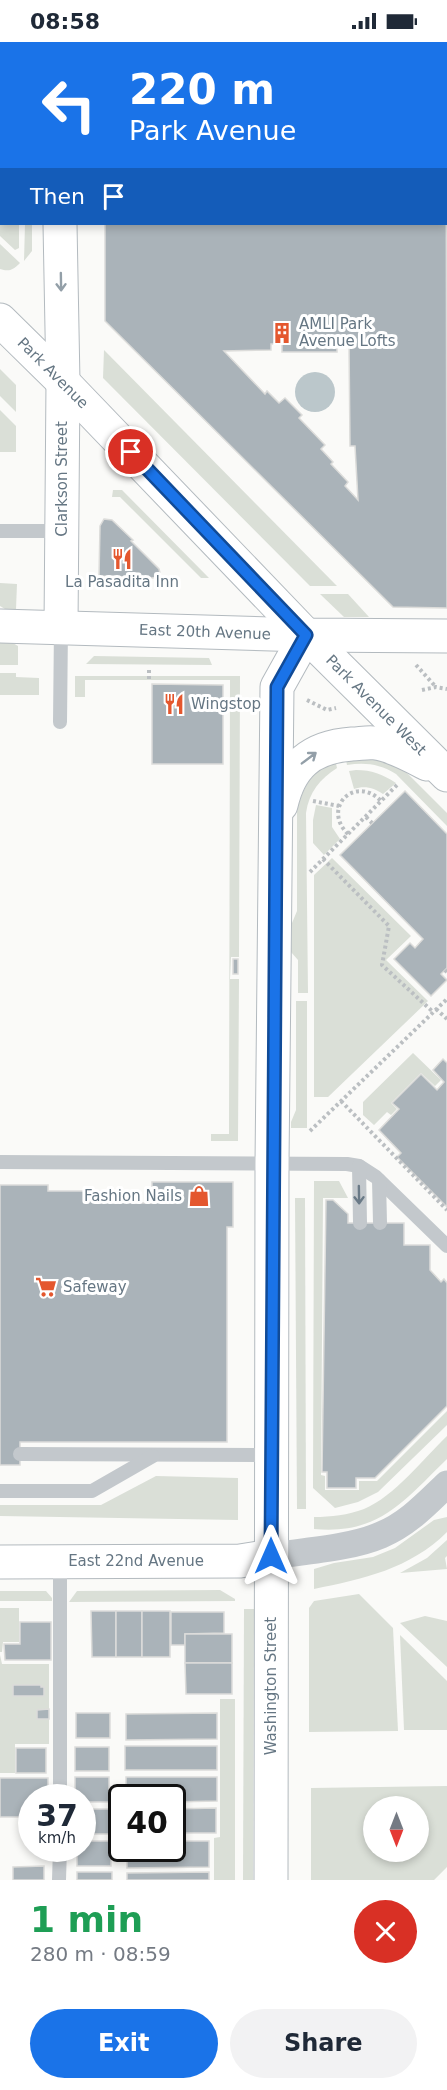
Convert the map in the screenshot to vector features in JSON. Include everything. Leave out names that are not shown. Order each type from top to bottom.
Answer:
[{"type":"street","name":"Clarkson Street","points":[[60,225],[63,382],[61,627]]},
{"type":"street","name":"Park Avenue","points":[[0,320],[63,382],[306,635]]},
{"type":"street","name":"East 20th Avenue","points":[[0,626],[306,635],[447,636]]},
{"type":"street","name":"Park Avenue West","points":[[306,635],[447,775]]},
{"type":"street","name":"Washington Street","points":[[271,1880],[272,1163],[277,687],[306,635]]},
{"type":"street","points":[[276,828],[285,787],[296,768],[315,753],[337,745],[376,743],[411,755],[447,775]]},
{"type":"street","points":[[271,1556],[362,1542],[382,1535],[420,1511],[447,1484]]},
{"type":"street","name":"East 22nd Avenue","points":[[0,1562],[240,1561],[271,1556]]},
{"type":"lane","points":[[0,531],[62,531]]},
{"type":"lane","points":[[60,722],[61,627]]},
{"type":"lane","points":[[0,1162],[343,1163],[359,1167],[379,1180],[447,1246]]},
{"type":"lane","points":[[359,1167],[360,1223]]},
{"type":"lane","points":[[379,1180],[380,1223]]},
{"type":"lane","points":[[20,1454],[272,1455]]},
{"type":"lane","points":[[0,1491],[92,1491],[154,1455]]},
{"type":"lane","points":[[60,1561],[60,1784]]},
{"type":"lane","points":[[60,1862],[60,1880]]},
{"type":"path","points":[[416,665],[436,687]]},
{"type":"path","points":[[150,670],[150,681]]},
{"type":"path","points":[[422,690],[436,687],[447,689]]},
{"type":"path","points":[[303,699],[327,710]]},
{"type":"path","points":[[310,872],[400,783]]},
{"type":"path","points":[[348,834],[339,821],[339,806],[349,794],[363,790],[381,801]]},
{"type":"path","points":[[312,801],[339,806]]},
{"type":"path","points":[[366,817],[372,823]]},
{"type":"path","points":[[323,859],[389,926],[382,965],[447,1019]]},
{"type":"path","points":[[310,1131],[447,999]]},
{"type":"path","points":[[341,1101],[447,1210]]},
{"type":"shaded area","points":[[0,225],[19,225],[19,248],[15,250],[0,236]]},
{"type":"shaded area","points":[[25,225],[32,225],[32,251],[24,261]]},
{"type":"shaded area","points":[[0,244],[20,263],[13,269],[0,269]]},
{"type":"shaded area","points":[[104,350],[337,586],[310,586],[103,378]]},
{"type":"shaded area","points":[[0,369],[16,385],[16,412],[0,396]]},
{"type":"shaded area","points":[[315,372],[323,373],[329,378],[334,384],[334,400],[329,406],[323,411],[315,412],[307,411],[301,406],[296,400],[295,392],[296,384],[301,378],[307,373]]},
{"type":"shaded area","points":[[0,410],[16,426],[16,452],[0,452]]},
{"type":"shaded area","points":[[113,490],[122,490],[209,578],[201,578],[120,497],[112,497]]},
{"type":"shaded area","points":[[0,583],[17,584],[16,609],[5,609],[0,606]]},
{"type":"shaded area","points":[[320,594],[348,594],[369,617],[344,617]]},
{"type":"shaded area","points":[[0,640],[18,646],[18,665],[0,665]]},
{"type":"shaded area","points":[[94,656],[209,658],[212,665],[86,664]]},
{"type":"shaded area","points":[[0,673],[16,673],[16,677],[39,678],[39,695],[0,695]]},
{"type":"shaded area","points":[[75,676],[240,676],[239,957],[231,957],[230,979],[239,979],[238,1141],[211,1141],[211,1134],[229,1134],[230,680],[85,680],[85,697],[75,697]]},
{"type":"shaded area","points":[[361,754],[402,768],[447,813],[447,826],[396,774],[372,765],[347,765],[345,755]]},
{"type":"shaded area","points":[[335,759],[337,768],[316,787],[306,813],[308,993],[298,993],[298,960],[291,952],[292,923],[297,911],[297,812],[305,787],[320,769]]},
{"type":"shaded area","points":[[349,771],[377,773],[396,783],[383,794],[369,788],[354,789]]},
{"type":"shaded area","points":[[316,805],[332,808],[332,827],[340,839],[324,855],[313,843],[313,820]]},
{"type":"shaded area","points":[[332,858],[411,936],[386,960],[428,1001],[328,1097],[314,1097],[314,875]]},
{"type":"shaded area","points":[[296,1001],[307,1001],[307,1128],[291,1128],[296,1110]]},
{"type":"shaded area","points":[[413,1053],[441,1080],[435,1086],[421,1073],[391,1103],[397,1109],[391,1115],[387,1112],[374,1125],[363,1115],[363,1102]]},
{"type":"shaded area","points":[[314,1181],[339,1181],[348,1198],[323,1198],[321,1475],[325,1476],[325,1490],[359,1490],[359,1481],[377,1481],[447,1411],[447,1425],[378,1492],[358,1502],[335,1508],[313,1488]]},
{"type":"shaded area","points":[[295,1198],[305,1198],[306,1509],[297,1509]]},
{"type":"shaded area","points":[[447,1436],[447,1459],[389,1512],[373,1521],[356,1526],[314,1529],[314,1517],[358,1511],[387,1495]]},
{"type":"shaded area","points":[[156,1476],[238,1478],[238,1520],[0,1516],[0,1505],[101,1505]]},
{"type":"shaded area","points":[[447,1517],[447,1532],[433,1545],[402,1564],[368,1576],[314,1589],[314,1569],[334,1563],[373,1557],[395,1548],[434,1520]]},
{"type":"shaded area","points":[[447,1540],[445,1558],[447,1569],[400,1573],[427,1558]]},
{"type":"shaded area","points":[[220,1590],[235,1601],[69,1602],[77,1591]]},
{"type":"shaded area","points":[[0,1591],[46,1591],[52,1601],[0,1601]]},
{"type":"shaded area","points":[[359,1594],[393,1628],[398,1731],[309,1732],[309,1608],[314,1601]]},
{"type":"shaded area","points":[[0,1608],[19,1608],[19,1642],[3,1642],[2,1652],[0,1652]]},
{"type":"shaded area","points":[[244,1609],[254,1609],[253,1880],[243,1880]]},
{"type":"shaded area","points":[[425,1616],[447,1621],[447,1667],[400,1623]]},
{"type":"shaded area","points":[[400,1635],[447,1681],[447,1730],[404,1730]]},
{"type":"shaded area","points":[[0,1655],[2,1664],[49,1664],[49,1744],[15,1744],[15,1773],[0,1773]]},
{"type":"shaded area","points":[[220,1699],[235,1699],[235,1880],[214,1880],[214,1838],[220,1837]]},
{"type":"shaded area","points":[[447,1786],[447,1867],[434,1880],[311,1880],[311,1788]]},
{"type":"building","name":"AMLI Park Avenue Lofts","points":[[105,225],[446,225],[447,608],[393,607],[105,321]],"holes":[[[271,344],[282,344],[282,352],[337,352],[337,344],[349,344],[350,446],[355,446],[358,500],[345,486],[348,482],[321,449],[325,445],[299,418],[302,415],[285,398],[279,403],[267,391],[265,394],[224,351],[271,350]]]},
{"type":"building","points":[[104,519],[112,520],[133,540],[131,541],[159,569],[158,577],[99,576],[100,526]]},
{"type":"building","points":[[152,684],[223,685],[223,764],[152,764]]},
{"type":"building","points":[[405,791],[447,834],[447,968],[441,974],[447,980],[431,996],[394,959],[410,943],[415,948],[423,939],[340,855]]},
{"type":"building","points":[[233,959],[238,959],[238,974],[233,974]]},
{"type":"building","points":[[443,1059],[447,1063],[447,1207],[397,1157],[401,1153],[379,1130],[399,1109],[392,1103],[421,1074],[437,1090],[444,1082],[433,1070]]},
{"type":"building","points":[[152,1182],[233,1182],[233,1227],[227,1227],[227,1442],[20,1442],[20,1465],[0,1465],[0,1185],[48,1185],[48,1191],[112,1191],[112,1195],[134,1195],[134,1203],[152,1203]]},
{"type":"building","points":[[326,1200],[333,1200],[348,1214],[348,1223],[404,1223],[404,1245],[430,1245],[430,1270],[441,1282],[444,1279],[447,1283],[447,1406],[375,1478],[356,1478],[356,1488],[327,1488],[327,1472],[322,1472]]},
{"type":"building","points":[[91,1611],[116,1611],[116,1657],[92,1657]]},
{"type":"building","points":[[116,1611],[142,1611],[142,1657],[116,1657]]},
{"type":"building","points":[[142,1611],[170,1611],[170,1657],[142,1657]]},
{"type":"building","points":[[171,1612],[224,1612],[224,1633],[185,1634],[185,1645],[171,1645]]},
{"type":"building","points":[[20,1622],[51,1622],[51,1660],[5,1660],[4,1644],[20,1644]]},
{"type":"building","points":[[185,1634],[232,1634],[232,1663],[185,1663]]},
{"type":"building","points":[[185,1663],[232,1663],[232,1694],[186,1694]]},
{"type":"building","points":[[13,1685],[41,1685],[44,1687],[44,1696],[13,1696]]},
{"type":"building","points":[[49,1709],[49,1719],[37,1719],[37,1710]]},
{"type":"building","points":[[76,1713],[110,1713],[110,1738],[76,1738]]},
{"type":"building","points":[[217,1713],[217,1739],[126,1740],[126,1714]]},
{"type":"building","points":[[125,1746],[217,1746],[217,1770],[125,1770]]},
{"type":"building","points":[[75,1747],[109,1747],[109,1771],[75,1771]]},
{"type":"building","points":[[16,1748],[46,1748],[46,1773],[16,1773]]},
{"type":"building","points":[[75,1777],[109,1777],[108,1802],[96,1802],[96,1784],[75,1784]]},
{"type":"building","points":[[126,1777],[217,1777],[217,1801],[186,1802],[186,1784],[126,1784]]},
{"type":"building","points":[[0,1778],[48,1778],[48,1784],[18,1784],[18,1817],[0,1817]]},
{"type":"building","points":[[216,1808],[216,1833],[186,1833],[186,1809]]},
{"type":"building","points":[[96,1809],[108,1809],[108,1834],[96,1834]]},
{"type":"building","points":[[96,1841],[108,1841],[108,1862],[111,1862],[111,1866],[77,1866],[77,1862],[96,1862]]},
{"type":"building","points":[[186,1841],[209,1841],[209,1867],[127,1868],[127,1862],[186,1862]]},
{"type":"building","points":[[44,1866],[44,1880],[13,1880],[13,1867]]},
{"type":"building","points":[[77,1872],[112,1872],[112,1880],[77,1880]]},
{"type":"building","points":[[209,1872],[209,1880],[127,1880],[127,1873]]},
{"type":"place","name":"AMLI Park Avenue Lofts","points":[[282,333]]},
{"type":"place","name":"La Pasadita Inn","points":[[122,559]]},
{"type":"place","name":"Wingstop","points":[[174,704]]},
{"type":"place","name":"Fashion Nails","points":[[199,1196]]},
{"type":"place","name":"Safeway","points":[[46,1287]]},
{"type":"route","points":[[131,452],[306,635],[277,687],[271,1556]]}]
